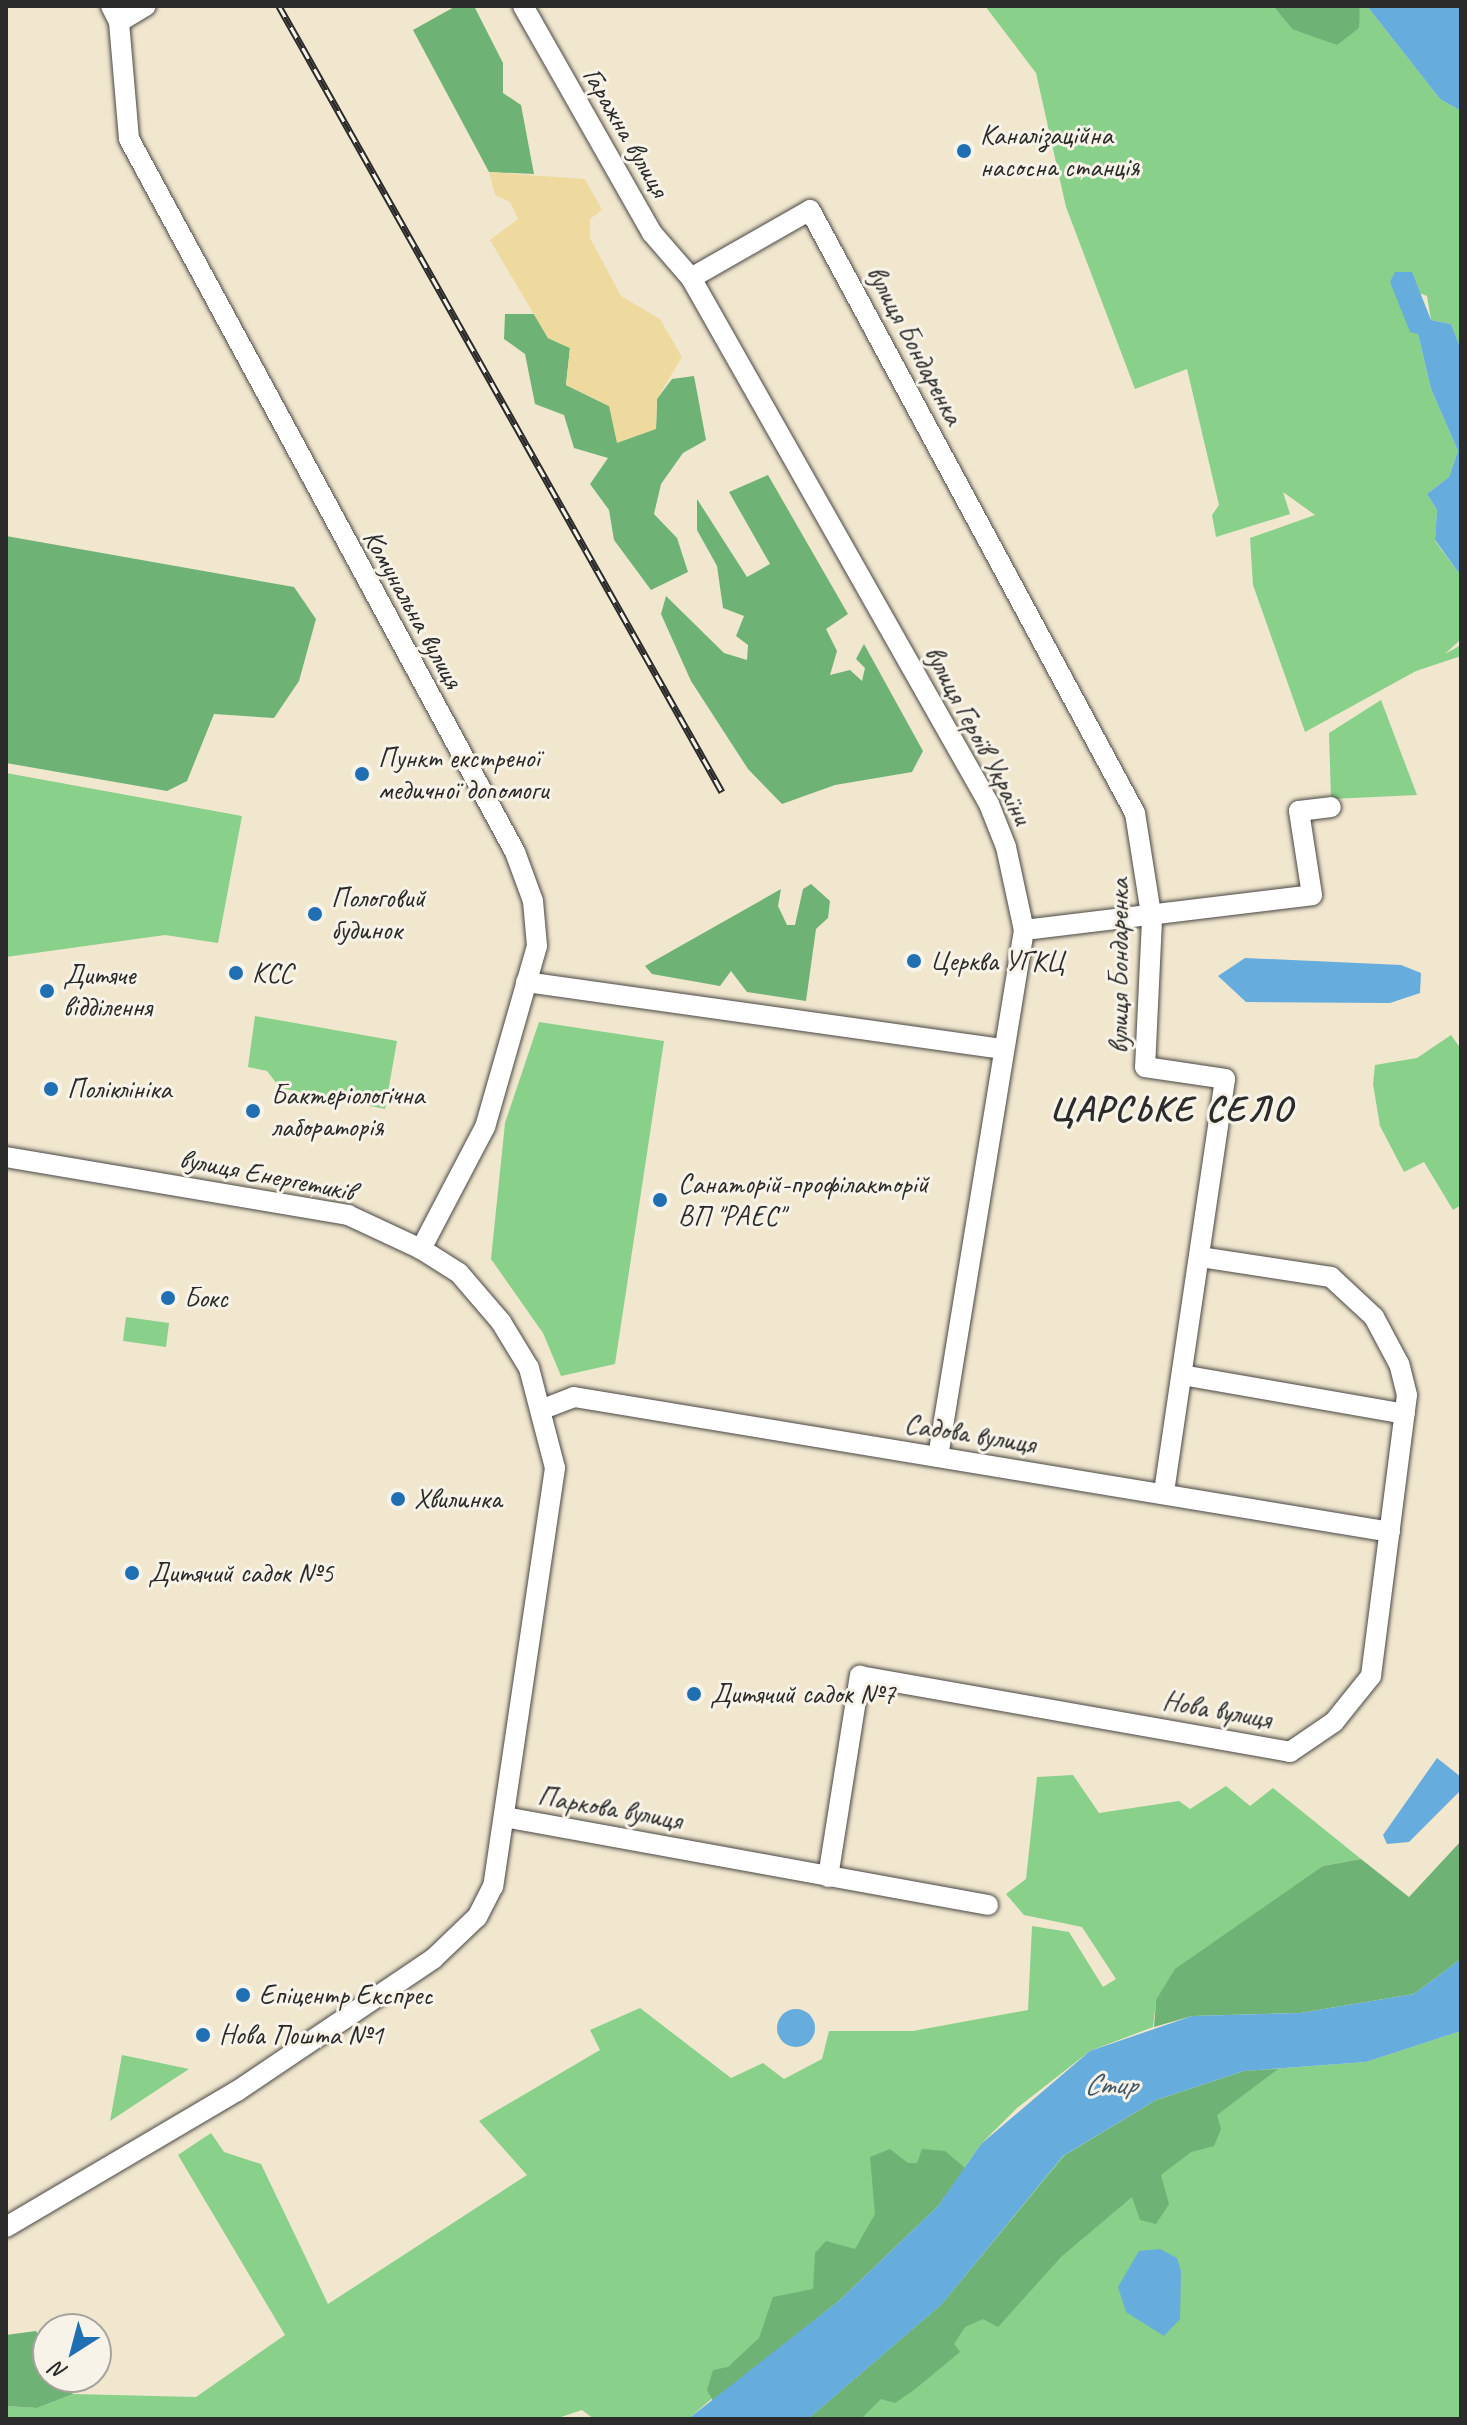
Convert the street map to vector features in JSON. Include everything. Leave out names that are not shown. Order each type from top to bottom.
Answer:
[{"type":"street","points":[[115,14],[146,6]]},
{"type":"street","name":"Гаражна вулиця","points":[[523,6],[652,233],[691,278]]},
{"type":"street","name":"Комунальна вулиця","points":[[115,14],[129,139],[515,852],[536,936],[485,1127],[421,1249]]},
{"type":"street","name":"вулиця Бондаренка","points":[[691,278],[810,210],[1135,813],[1152,920],[1145,1067],[1225,1079],[1164,1494]]},
{"type":"street","name":"вулиця Героїв України","points":[[691,278],[989,804],[1024,930],[1002,1049],[938,1457]]},
{"type":"street","points":[[1024,930],[1152,920],[1312,895],[1299,811],[1331,807]]},
{"type":"street","points":[[526,982],[1002,1049]]},
{"type":"street","name":"вулиця Енергетиків","points":[[6,1157],[348,1215],[421,1249],[459,1273],[501,1322],[543,1409],[555,1468],[552,1517],[504,1817]]},
{"type":"street","name":"Нова вулиця","points":[[828,1877],[860,1676],[1290,1752],[1334,1722],[1371,1676],[1405,1414],[1399,1364],[1374,1317],[1331,1277],[1200,1257]]},
{"type":"street","points":[[1182,1375],[1405,1414]]},
{"type":"street","name":"Садова вулиця","points":[[543,1409],[574,1397],[1390,1532]]},
{"type":"street","name":"Паркова вулиця","points":[[6,2227],[237,2091],[433,1959],[477,1917],[493,1886],[504,1817],[988,1905]]},
{"type":"green space","points":[[456,6],[474,6],[503,63],[503,93],[521,105],[534,174],[489,172],[413,30]]},
{"type":"green space","points":[[985,6],[1273,6],[1292,29],[1358,28],[1360,6],[1367,6],[1440,99],[1461,111],[1461,349],[1451,324],[1431,320],[1427,296],[1390,282],[1418,334],[1431,389],[1458,451],[1449,477],[1427,494],[1437,510],[1435,541],[1461,576],[1461,639],[1445,654],[1461,645],[1461,656],[1416,671],[1305,732],[1253,585],[1250,538],[1315,515],[1283,492],[1290,514],[1216,537],[1212,515],[1219,505],[1187,369],[1135,389],[1066,207],[1036,73]]},
{"type":"green space","points":[[1273,6],[1360,6],[1359,28],[1337,45],[1292,29]]},
{"type":"green space","points":[[505,314],[534,314],[548,338],[570,348],[566,385],[656,429],[657,399],[672,379],[694,376],[706,440],[683,453],[661,484],[654,514],[677,538],[688,572],[651,590],[614,540],[609,510],[590,484],[608,458],[574,448],[564,415],[535,404],[525,354],[504,339]]},
{"type":"green space","points":[[768,475],[848,614],[826,629],[837,651],[830,675],[850,670],[862,681],[865,668],[856,659],[864,644],[923,751],[912,772],[835,785],[782,804],[748,769],[691,681],[661,614],[666,596],[724,653],[747,660],[748,645],[736,636],[744,616],[723,608],[717,566],[697,530],[697,499],[747,577],[770,564],[729,492]]},
{"type":"green space","points":[[6,536],[294,587],[316,619],[299,681],[274,718],[214,714],[187,781],[167,791],[6,763]]},
{"type":"green space","points":[[1381,700],[1417,795],[1331,799],[1329,733]]},
{"type":"green space","points":[[6,773],[242,816],[218,943],[165,935],[6,957]]},
{"type":"green space","points":[[811,884],[830,901],[828,918],[816,929],[806,1001],[747,992],[731,971],[720,986],[652,974],[645,966],[781,889],[778,906],[787,925],[795,925],[803,889]]},
{"type":"green space","points":[[255,1016],[397,1041],[385,1109],[280,1088],[267,1071],[248,1067]]},
{"type":"green space","points":[[539,1022],[664,1041],[615,1364],[561,1376],[543,1333],[491,1259],[505,1123]]},
{"type":"green space","points":[[1451,1035],[1461,1049],[1461,1205],[1453,1210],[1424,1162],[1404,1172],[1380,1126],[1373,1084],[1375,1065],[1417,1058]]},
{"type":"green space","points":[[126,1317],[169,1323],[166,1347],[123,1341]]},
{"type":"green space","points":[[1073,1775],[1099,1813],[1179,1801],[1190,1809],[1226,1786],[1250,1806],[1273,1788],[1361,1859],[1323,1866],[1156,2000],[1153,2027],[1090,2051],[1017,2108],[981,2144],[938,2206],[688,2419],[594,2419],[582,2410],[555,2419],[6,2419],[6,2406],[37,2408],[73,2394],[196,2397],[285,2335],[178,2155],[211,2133],[224,2152],[261,2164],[328,2304],[527,2175],[479,2121],[600,2050],[590,2030],[640,2008],[731,2078],[763,2063],[784,2079],[822,2059],[829,2031],[913,2031],[1028,2010],[1032,1926],[1069,1932],[1103,1987],[1116,1979],[1082,1927],[1024,1915],[1006,1894],[1026,1879],[1037,1777]]},
{"type":"green space","points":[[1461,1841],[1461,1959],[1414,1994],[1300,2013],[1192,2016],[1154,2027],[1156,2000],[1175,1969],[1323,1866],[1361,1859],[1409,1897]]},
{"type":"green space","points":[[1461,2031],[1461,2419],[808,2419],[942,2304],[1063,2156],[1244,2071],[1366,2062]]},
{"type":"green space","points":[[122,2055],[189,2069],[110,2121]]},
{"type":"green space","points":[[1278,2069],[1217,2115],[1221,2129],[1214,2146],[1191,2152],[1161,2175],[1169,2204],[1156,2224],[1140,2220],[1132,2197],[1061,2257],[998,2327],[983,2319],[965,2327],[954,2344],[960,2352],[914,2390],[895,2403],[881,2399],[861,2419],[808,2419],[942,2304],[1065,2155],[1156,2100],[1244,2071]]},
{"type":"green space","points":[[890,2149],[908,2163],[917,2163],[922,2149],[945,2151],[965,2168],[938,2206],[840,2300],[713,2401],[707,2390],[713,2370],[728,2367],[759,2338],[773,2297],[813,2289],[815,2253],[826,2241],[855,2249],[875,2214],[870,2157]]},
{"type":"green space","points":[[32,2332],[32,2393],[73,2394],[37,2408],[6,2406],[6,2335]]},
{"type":"sand","points":[[489,172],[585,179],[602,210],[590,219],[590,238],[621,296],[660,319],[682,357],[657,399],[656,429],[617,443],[609,406],[566,385],[570,348],[548,338],[490,240],[518,219],[510,202],[495,195]]},
{"type":"water","points":[[1367,6],[1461,6],[1461,111],[1440,99]]},
{"type":"water","points":[[1395,272],[1412,272],[1431,320],[1451,324],[1461,349],[1461,576],[1435,540],[1437,510],[1427,494],[1449,477],[1458,451],[1431,389],[1418,334],[1410,332],[1390,282]]},
{"type":"water","points":[[1245,958],[1401,965],[1421,973],[1420,993],[1390,1003],[1246,1002],[1218,976]]},
{"type":"water","points":[[1437,1758],[1461,1777],[1461,1790],[1409,1842],[1387,1844],[1383,1835]]},
{"type":"water","name":"Стир","points":[[1461,1959],[1461,2031],[1366,2062],[1244,2071],[1156,2100],[1063,2156],[942,2304],[808,2419],[688,2419],[840,2300],[938,2206],[981,2144],[1090,2051],[1192,2016],[1300,2013],[1414,1994]]},
{"type":"water","points":[[796,2009],[810,2014],[815,2028],[810,2042],[796,2047],[782,2042],[777,2028],[782,2014]]},
{"type":"water","points":[[1160,2249],[1177,2258],[1181,2271],[1180,2319],[1164,2336],[1126,2312],[1118,2287],[1139,2251]]},
{"type":"railway","points":[[279,6],[722,792]]},
{"type":"place","name":"Каналізаційна насосна станція","points":[[964,151]]},
{"type":"place","name":"Пункт екстреної медичної допомоги","points":[[362,774]]},
{"type":"place","name":"Пологовий будинок","points":[[315,914]]},
{"type":"place","name":"Церква УГКЦ","points":[[914,961]]},
{"type":"place","name":"КСС","points":[[236,973]]},
{"type":"place","name":"Дитяче відділення","points":[[47,991]]},
{"type":"place","name":"Поліклініка","points":[[51,1089]]},
{"type":"place","name":"Бактеріологічна лабораторія","points":[[253,1111]]},
{"type":"place","name":"Санаторій-профілакторій ВП \"РАЕС\"","points":[[660,1200]]},
{"type":"place","name":"Бокс","points":[[168,1298]]},
{"type":"place","name":"Хвилинка","points":[[398,1499]]},
{"type":"place","name":"Дитячий садок №5","points":[[132,1573]]},
{"type":"place","name":"Дитячий садок №7","points":[[694,1694]]},
{"type":"place","name":"Епіцентр Експрес","points":[[243,1995]]},
{"type":"place","name":"Нова Пошта №1","points":[[203,2035]]},
{"type":"district","name":"ЦАРСЬКЕ СЕЛО","points":[[1171,1109]]}]
